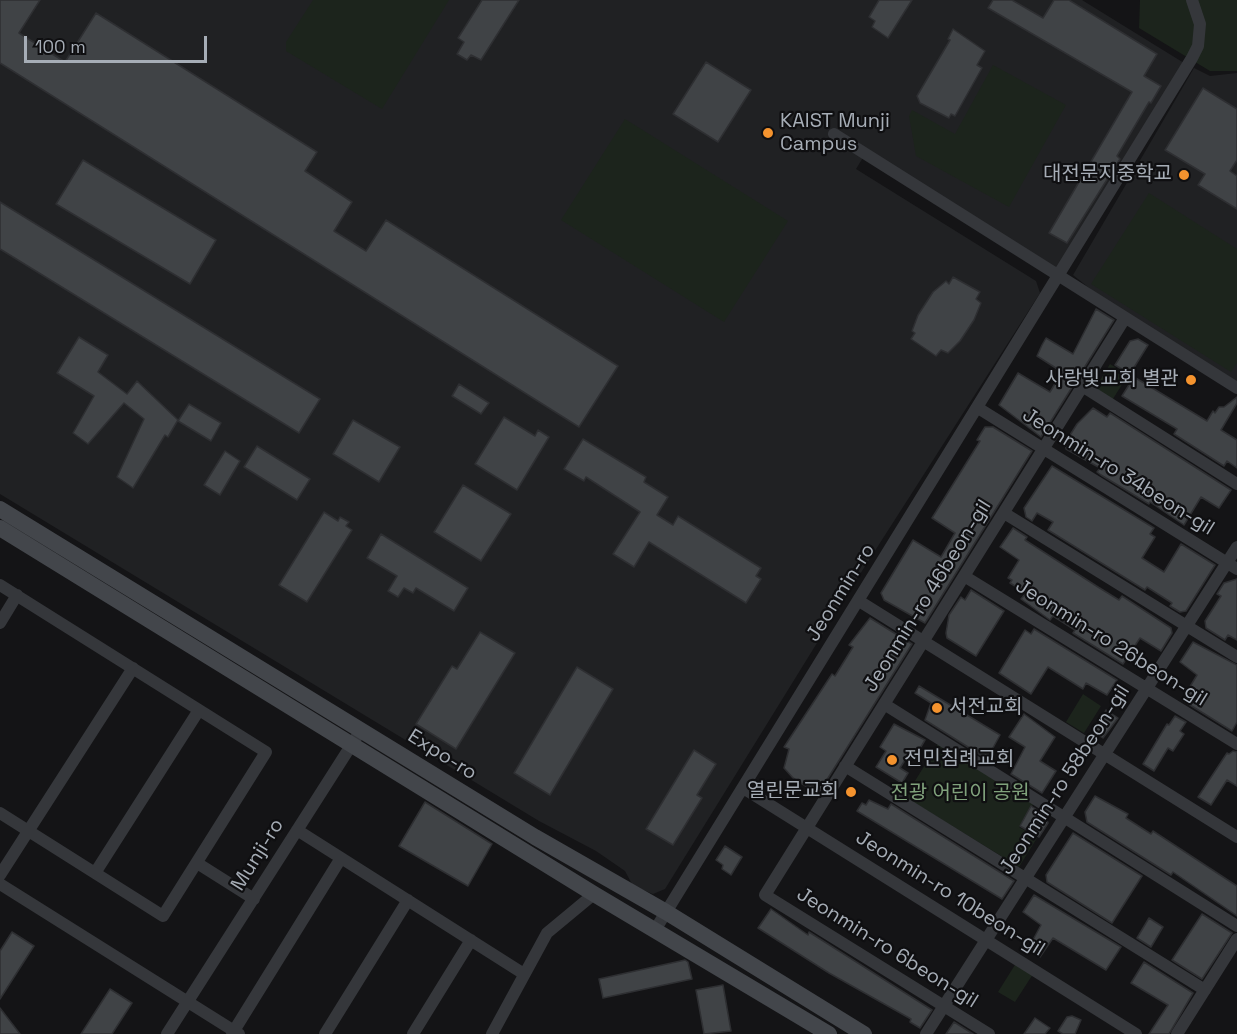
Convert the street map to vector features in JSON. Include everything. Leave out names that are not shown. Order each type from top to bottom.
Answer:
[{"type":"main road","name":"Expo-ro","points":[[0,509],[535,837],[666,912],[864,1034]]},
{"type":"main road","name":"Expo-ro","points":[[0,528],[594,894],[829,1034]]},
{"type":"street","name":"Jeonmin-ro","points":[[655,930],[1192,58],[1198,46],[1200,24],[1192,0]]},
{"type":"street","points":[[834,134],[1237,388]]},
{"type":"street","name":"Jeonmin-ro 46beon-gil","points":[[765,895],[1125,318]]},
{"type":"street","points":[[1082,386],[1237,484]]},
{"type":"street","name":"Jeonmin-ro 34beon-gil","points":[[978,408],[1232,566]]},
{"type":"street","points":[[1004,513],[1237,657]]},
{"type":"street","name":"Jeonmin-ro 58beon-gil","points":[[926,1034],[1187,626],[1232,566],[1237,547]]},
{"type":"street","name":"Jeonmin-ro 26beon-gil","points":[[964,576],[1237,744]]},
{"type":"street","points":[[0,585],[266,752],[163,916],[0,813]]},
{"type":"street","points":[[0,623],[17,595]]},
{"type":"street","points":[[859,601],[1106,753],[1237,837]]},
{"type":"street","points":[[0,875],[133,668]]},
{"type":"street","points":[[884,704],[1237,926]]},
{"type":"street","points":[[95,873],[200,710]]},
{"type":"street","name":"Munji-ro","points":[[167,1034],[361,730]]},
{"type":"street","points":[[845,766],[1205,990]]},
{"type":"street","name":"Jeonmin-ro 10beon-gil","points":[[743,788],[987,938],[1136,1034]]},
{"type":"street","points":[[297,830],[524,974]]},
{"type":"street","points":[[0,884],[188,1001],[235,1033],[341,858]]},
{"type":"street","points":[[197,862],[254,899]]},
{"type":"street","points":[[492,1034],[547,933],[594,894]]},
{"type":"street","name":"Jeonmin-ro 6beon-gil","points":[[765,895],[989,1034]]},
{"type":"street","points":[[325,1034],[408,900]]},
{"type":"street","points":[[1177,1034],[1237,939]]},
{"type":"street","points":[[413,1034],[471,940]]},
{"type":"shaded area","points":[[0,0],[1082,0],[1184,63],[1057,269],[867,151],[856,169],[1036,281],[1040,293],[846,596],[665,889],[653,894],[633,886],[625,871],[596,851],[539,821],[0,494]]},
{"type":"shaded area","name":"대전문지중학교","points":[[1194,68],[1210,76],[1237,73],[1237,386],[1124,316],[1073,275]]},
{"type":"green space","points":[[313,0],[449,0],[382,109],[286,51],[286,42]]},
{"type":"green space","points":[[1140,0],[1237,0],[1237,71],[1210,71],[1139,28]]},
{"type":"green space","points":[[993,65],[1066,105],[1009,207],[916,156],[909,116],[912,110],[955,134]]},
{"type":"green space","points":[[625,119],[788,221],[724,322],[561,220]]},
{"type":"green space","points":[[1149,193],[1237,249],[1237,363],[1231,372],[1091,284]]},
{"type":"green space","points":[[1110,364],[1128,375],[1111,402],[1099,392],[1097,385]]},
{"type":"green space","points":[[1083,694],[1101,706],[1084,733],[1066,722]]},
{"type":"green space","name":"전광 어린이 공원","points":[[938,744],[1034,803],[1019,827],[1037,838],[1019,867],[905,797]]},
{"type":"green space","points":[[1018,960],[1035,971],[1015,1002],[998,992]]},
{"type":"building","points":[[0,0],[40,0],[19,33],[65,62],[96,13],[317,152],[305,171],[352,202],[334,231],[366,251],[386,220],[618,366],[579,427],[0,63]]},
{"type":"building","points":[[482,0],[519,0],[481,60],[471,55],[467,60],[457,54],[464,42],[458,38]]},
{"type":"building","points":[[879,0],[912,0],[888,38],[872,27],[875,21],[869,17]]},
{"type":"building","points":[[993,0],[1012,0],[1043,18],[1054,0],[1069,0],[1157,54],[1144,76],[1161,86],[1117,156],[1120,159],[1067,243],[1049,233],[1132,92],[988,8]]},
{"type":"building","points":[[953,29],[985,51],[977,65],[982,68],[955,116],[951,114],[949,118],[920,103],[917,96],[950,40],[948,39]]},
{"type":"building","points":[[706,62],[751,90],[718,142],[673,114]]},
{"type":"building","points":[[1203,88],[1237,109],[1237,160],[1230,171],[1237,176],[1237,209],[1198,185],[1205,174],[1165,150]]},
{"type":"building","points":[[83,160],[216,240],[190,284],[56,204]]},
{"type":"building","points":[[0,202],[320,399],[299,433],[0,249]]},
{"type":"building","points":[[953,277],[980,292],[976,299],[981,303],[974,320],[960,341],[948,353],[941,350],[936,356],[911,339],[915,333],[912,331],[918,315],[933,292],[946,281],[949,284]]},
{"type":"building","points":[[1096,309],[1114,320],[1041,437],[999,405],[1018,373],[1050,392],[1062,372],[1037,356],[1042,345],[1046,338],[1073,354]]},
{"type":"building","points":[[79,337],[108,355],[98,372],[127,394],[137,381],[178,420],[168,437],[165,435],[133,488],[117,477],[144,419],[124,403],[88,444],[73,433],[94,396],[57,373]]},
{"type":"building","points":[[1138,339],[1148,345],[1130,374],[1115,365],[1130,341]]},
{"type":"building","points":[[1134,377],[1207,421],[1213,411],[1215,413],[1219,407],[1224,407],[1237,397],[1237,403],[1221,430],[1237,440],[1237,468],[1227,461],[1224,466],[1174,434],[1177,429],[1122,396]]},
{"type":"building","points":[[459,384],[489,403],[481,414],[452,396]]},
{"type":"building","points":[[189,404],[221,423],[211,441],[178,421]]},
{"type":"building","points":[[1093,408],[1107,417],[1110,413],[1231,490],[1219,508],[1201,497],[1184,525],[1150,502],[1149,504],[1101,475],[1097,472],[1100,468],[1066,449],[1065,443],[1077,424]]},
{"type":"building","points":[[504,417],[535,436],[538,430],[549,437],[517,490],[475,464]]},
{"type":"building","points":[[353,420],[400,447],[379,482],[333,454]]},
{"type":"building","points":[[985,427],[993,427],[1032,451],[925,623],[884,600],[881,593],[913,540],[941,557],[955,533],[932,518],[980,441],[977,440]]},
{"type":"building","points":[[583,439],[646,477],[644,482],[668,497],[657,515],[673,525],[678,516],[761,568],[756,576],[761,579],[746,603],[649,542],[634,567],[613,554],[640,512],[586,477],[584,481],[564,469]]},
{"type":"building","points":[[257,446],[310,479],[297,500],[244,467]]},
{"type":"building","points":[[225,451],[240,461],[220,495],[204,485]]},
{"type":"building","points":[[1052,466],[1154,528],[1150,534],[1155,537],[1142,558],[1164,572],[1181,544],[1215,565],[1186,611],[1180,612],[1170,606],[1172,603],[1147,587],[1145,590],[1048,530],[1053,522],[1037,513],[1032,521],[1026,517],[1024,508]]},
{"type":"building","points":[[463,485],[511,514],[481,561],[434,532]]},
{"type":"building","points":[[324,512],[338,521],[340,517],[349,522],[346,526],[352,530],[307,602],[279,585]]},
{"type":"building","points":[[1013,528],[1027,537],[1025,540],[1098,587],[1119,600],[1122,596],[1171,628],[1172,633],[1161,651],[1140,638],[1123,664],[1073,633],[1075,630],[1053,616],[1050,620],[1021,599],[1026,593],[1010,583],[1012,580],[1008,578],[1019,560],[1000,547]]},
{"type":"building","points":[[381,534],[468,588],[454,611],[416,588],[413,593],[404,588],[398,597],[388,591],[397,576],[367,558]]},
{"type":"building","points":[[1237,579],[1237,640],[1228,635],[1225,640],[1206,628],[1205,621],[1221,596],[1217,594],[1224,583]]},
{"type":"building","points":[[971,590],[1004,611],[976,656],[947,638],[946,633],[949,615],[961,597],[965,600]]},
{"type":"building","points":[[870,618],[912,644],[818,794],[793,778],[784,768],[789,749],[784,747],[832,674],[835,676],[853,647],[849,645]]},
{"type":"building","points":[[1034,629],[1117,680],[1107,695],[1086,683],[1083,689],[1048,667],[1031,694],[999,673],[1025,630],[1031,634]]},
{"type":"building","points":[[480,632],[515,653],[456,749],[416,724],[452,666],[457,669]]},
{"type":"building","points":[[1193,642],[1237,665],[1237,722],[1232,731],[1182,700],[1197,675],[1180,662]]},
{"type":"building","points":[[577,667],[613,689],[550,795],[514,773]]},
{"type":"building","points":[[919,686],[1000,735],[987,759],[925,720],[931,703],[915,693]]},
{"type":"building","points":[[1106,710],[1118,718],[1103,738],[1094,732]]},
{"type":"building","points":[[1024,714],[1055,737],[1040,761],[1056,771],[1042,793],[1011,774],[1025,747],[1009,737]]},
{"type":"building","points":[[1175,716],[1186,722],[1180,731],[1184,734],[1173,751],[1168,748],[1154,771],[1143,764],[1167,724],[1169,725]]},
{"type":"building","name":"전민침례교회","points":[[894,724],[925,740],[918,752],[912,749],[900,768],[908,773],[902,783],[876,767],[886,751],[880,747]]},
{"type":"building","points":[[694,750],[716,764],[697,795],[702,798],[673,845],[646,829]]},
{"type":"building","points":[[1237,752],[1237,786],[1227,780],[1211,805],[1198,797],[1227,753]]},
{"type":"building","points":[[1095,796],[1128,814],[1126,818],[1151,834],[1153,831],[1237,886],[1237,916],[1173,872],[1171,875],[1087,822],[1085,812]]},
{"type":"building","points":[[869,800],[888,809],[891,804],[1014,881],[1002,899],[857,811],[862,803],[866,805]]},
{"type":"building","points":[[425,802],[492,844],[468,886],[399,846]]},
{"type":"building","points":[[1031,806],[1046,816],[1048,823],[1039,837],[1020,826]]},
{"type":"building","points":[[1073,833],[1142,876],[1112,923],[1047,882],[1046,875]]},
{"type":"building","points":[[725,846],[742,857],[731,875],[722,869],[723,865],[716,860]]},
{"type":"building","points":[[1034,895],[1121,947],[1106,970],[1053,938],[1040,957],[1028,949],[1041,925],[1023,912]]},
{"type":"building","points":[[771,909],[808,935],[809,932],[932,1010],[920,1028],[910,1022],[911,1019],[829,973],[758,928]]},
{"type":"building","points":[[1202,914],[1232,933],[1202,979],[1172,960]]},
{"type":"building","points":[[1149,918],[1163,927],[1151,947],[1137,938]]},
{"type":"building","points":[[12,932],[34,946],[0,999],[0,951]]},
{"type":"building","points":[[685,960],[688,962],[692,979],[603,998],[599,979]]},
{"type":"building","points":[[1144,962],[1193,993],[1169,1034],[1149,1034],[1168,1005],[1131,983]]},
{"type":"building","points":[[723,985],[731,1031],[704,1034],[696,990]]},
{"type":"building","points":[[110,989],[132,1003],[112,1034],[81,1034]]},
{"type":"building","points":[[0,1008],[20,1034],[0,1034]]},
{"type":"building","points":[[1072,1016],[1081,1020],[1075,1034],[1063,1034],[1058,1031],[1067,1017]]},
{"type":"building","points":[[1035,1018],[1050,1028],[1045,1034],[1024,1034]]},
{"type":"building","points":[[954,1022],[973,1034],[946,1034]]},
{"type":"place","name":"KAIST Munji Campus","points":[[768,133]]},
{"type":"place","name":"대전문지중학교","points":[[1184,175]]},
{"type":"place","name":"사랑빛교회 별관","points":[[1191,380]]},
{"type":"place","name":"서전교회","points":[[937,708]]},
{"type":"place","name":"전민침례교회","points":[[892,760]]},
{"type":"place","name":"열린문교회","points":[[851,792]]}]
